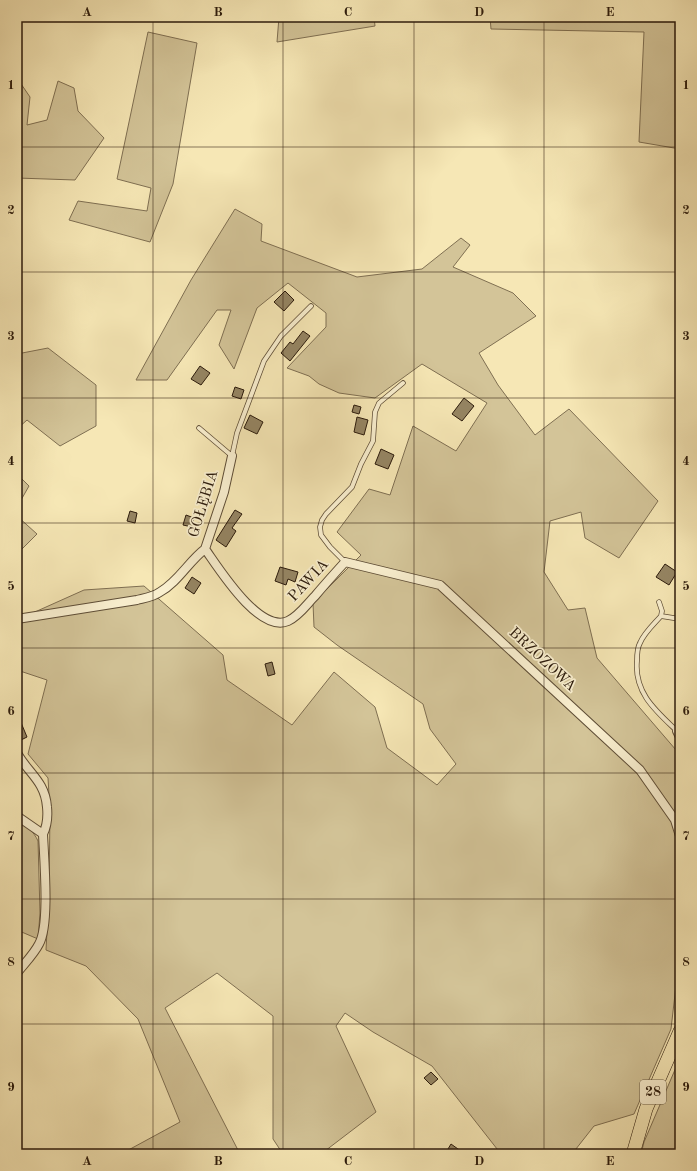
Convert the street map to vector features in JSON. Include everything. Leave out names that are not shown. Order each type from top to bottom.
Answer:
[{"type":"main road","name":"28","points":[[633,1154],[646,1109],[680,1032]]},
{"type":"street","name":"GOŁĘBIA","points":[[17,619],[137,600],[151,597],[161,592],[204,548],[224,492],[232,456]]},
{"type":"street","name":"PAWIA","points":[[204,548],[222,575],[243,599],[260,614],[271,620],[279,622],[286,622],[300,612],[345,562]]},
{"type":"street","name":"BRZOZOWA","points":[[345,562],[440,585],[640,770],[675,820],[680,836]]},
{"type":"street","points":[[17,753],[38,781],[45,795],[48,812],[47,822],[43,834],[45,915],[43,934],[39,944],[17,973]]},
{"type":"street","points":[[17,816],[43,834]]},
{"type":"lane","name":"GOŁĘBIA","points":[[232,456],[237,433],[264,361],[281,336],[311,306]]},
{"type":"lane","name":"PAWIA","points":[[345,562],[330,548],[321,536],[320,527],[322,520],[352,487],[361,464],[369,452],[373,442],[375,412],[379,402],[403,383]]},
{"type":"lane","points":[[199,428],[232,456]]},
{"type":"lane","points":[[659,602],[662,611],[661,616],[640,643],[636,669],[638,682],[646,699],[678,734]]},
{"type":"lane","points":[[661,616],[680,619]]},
{"type":"shaded area","points":[[279,17],[374,17],[375,26],[277,42]]},
{"type":"shaded area","points":[[490,17],[680,17],[680,149],[639,142],[644,32],[491,29]]},
{"type":"shaded area","points":[[148,32],[197,43],[173,184],[150,242],[69,220],[78,201],[147,211],[151,188],[117,179]]},
{"type":"shaded area","points":[[17,78],[30,97],[27,125],[47,120],[58,81],[74,88],[78,111],[104,138],[75,180],[17,178]]},
{"type":"shaded area","points":[[235,209],[262,224],[261,241],[357,277],[422,269],[461,238],[470,245],[453,267],[513,293],[536,316],[479,353],[498,385],[535,435],[569,409],[658,501],[619,558],[585,538],[581,512],[550,521],[544,572],[568,610],[585,608],[597,658],[676,750],[680,757],[680,951],[671,1029],[634,1114],[594,1126],[572,1154],[501,1154],[432,1066],[373,1032],[345,1013],[336,1026],[376,1112],[321,1154],[283,1154],[273,1139],[273,1016],[217,973],[165,1008],[240,1154],[121,1154],[180,1122],[138,1019],[86,966],[46,950],[49,892],[50,811],[48,778],[28,754],[47,680],[17,670],[17,620],[84,590],[144,586],[223,655],[227,680],[292,725],[334,672],[375,707],[387,748],[437,785],[456,764],[430,729],[423,704],[337,645],[314,627],[313,603],[361,555],[337,532],[369,489],[390,495],[413,426],[456,451],[487,403],[422,364],[375,398],[339,393],[319,384],[309,376],[287,368],[326,327],[326,313],[288,283],[257,308],[234,369],[219,345],[231,310],[217,310],[167,380],[136,380],[191,280]]},
{"type":"shaded area","points":[[48,348],[96,385],[96,426],[60,446],[27,420],[17,429],[17,354]]},
{"type":"shaded area","points":[[17,474],[29,486],[17,507]]},
{"type":"shaded area","points":[[17,516],[37,534],[17,554]]},
{"type":"shaded area","points":[[17,820],[24,824],[34,834],[38,841],[40,913],[38,939],[17,930]]},
{"type":"shaded area","points":[[680,1058],[680,1154],[641,1154],[644,1142]]},
{"type":"building","points":[[285,291],[294,300],[284,311],[274,302]]},
{"type":"building","points":[[303,331],[310,336],[290,361],[281,353],[290,342],[293,344]]},
{"type":"building","points":[[200,366],[210,373],[201,385],[191,379]]},
{"type":"building","points":[[235,387],[244,390],[241,399],[232,396]]},
{"type":"building","points":[[464,398],[474,406],[462,421],[452,414]]},
{"type":"building","points":[[354,405],[361,407],[359,414],[352,412]]},
{"type":"building","points":[[250,415],[263,422],[257,434],[244,428]]},
{"type":"building","points":[[357,417],[368,420],[364,435],[354,432]]},
{"type":"building","points":[[381,449],[394,455],[388,469],[375,464]]},
{"type":"building","points":[[235,510],[242,514],[232,528],[236,531],[226,547],[216,540]]},
{"type":"building","points":[[130,511],[137,513],[135,523],[127,521]]},
{"type":"building","points":[[186,515],[194,518],[192,527],[183,525]]},
{"type":"building","points":[[665,564],[677,572],[669,585],[656,577]]},
{"type":"building","points":[[280,567],[298,572],[295,582],[288,579],[286,585],[275,581]]},
{"type":"building","points":[[192,577],[201,583],[194,594],[185,588]]},
{"type":"building","points":[[272,662],[275,674],[268,676],[265,664]]},
{"type":"building","points":[[17,713],[27,737],[17,742]]},
{"type":"building","points":[[431,1072],[438,1079],[431,1085],[424,1078]]},
{"type":"building","points":[[451,1144],[465,1154],[445,1154]]}]
